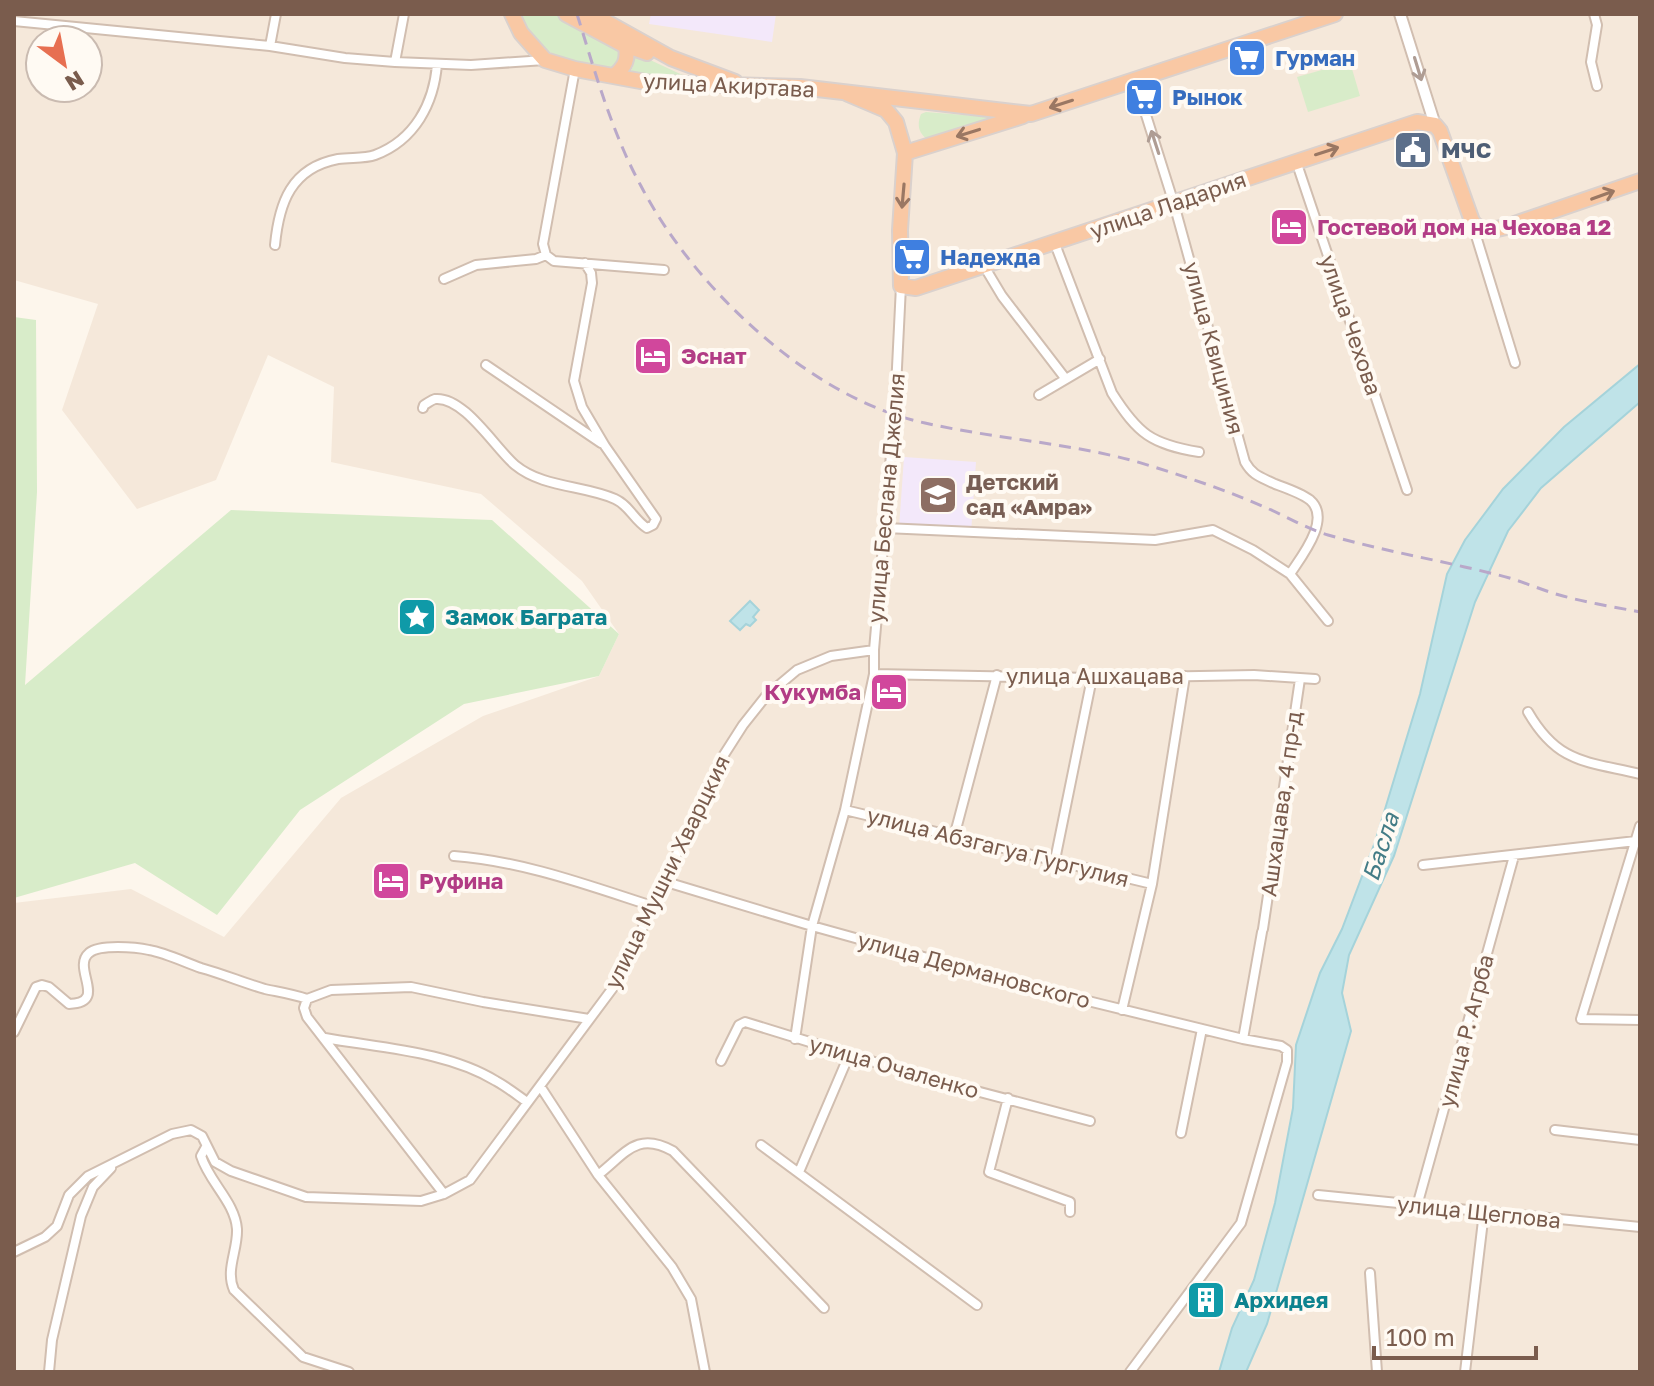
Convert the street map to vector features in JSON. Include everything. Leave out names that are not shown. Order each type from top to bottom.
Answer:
[{"type":"highway","points":[[566,14],[626,45],[682,62]]},
{"type":"highway","points":[[592,14],[682,62],[743,85]]},
{"type":"highway","name":"улица Акиртава","points":[[545,60],[575,69],[676,85],[800,87],[1031,114],[1335,14]]},
{"type":"highway","points":[[515,16],[534,50],[545,60]]},
{"type":"highway","points":[[614,76],[625,65],[628,57],[626,45]]},
{"type":"highway","name":"улица Беслана Джелия","points":[[846,93],[886,110],[896,122],[905,153],[900,230],[901,286]]},
{"type":"highway","points":[[905,153],[1031,114]]},
{"type":"highway","name":"улица Ладария","points":[[901,286],[916,288],[1055,244],[1417,122],[1435,125]]},
{"type":"highway","points":[[1435,125],[1442,136],[1472,221],[1479,228],[1496,230],[1640,181]]},
{"type":"street","points":[[270,46],[276,14]]},
{"type":"street","points":[[395,62],[404,14]]},
{"type":"street","points":[[1400,14],[1435,125]]},
{"type":"street","points":[[1594,14],[1597,25],[1591,62],[1597,86]]},
{"type":"street","name":"улица Акиртава","points":[[14,21],[270,46],[395,62],[471,65],[545,60]]},
{"type":"street","points":[[275,245],[277,222],[293,183],[330,161],[373,156],[403,137],[427,110],[435,85],[437,64]]},
{"type":"street","points":[[575,69],[543,244],[546,255],[554,261],[664,270]]},
{"type":"street","name":"улица Квициния","points":[[1135,80],[1174,204],[1245,462],[1252,475],[1308,498],[1317,507],[1318,520],[1308,546],[1290,574]]},
{"type":"street","name":"улица Чехова","points":[[1296,161],[1407,490]]},
{"type":"street","points":[[1472,221],[1515,363]]},
{"type":"street","points":[[1055,244],[1112,393],[1142,433],[1156,441],[1199,452]]},
{"type":"street","points":[[444,279],[476,265],[536,259],[546,255]]},
{"type":"street","points":[[423,408],[436,399],[451,403],[466,411],[497,449],[518,468],[540,479],[620,501],[639,523],[647,528],[653,525],[656,519],[652,511],[605,446],[582,407],[574,381],[592,283],[585,263]]},
{"type":"street","points":[[984,266],[1002,296],[1065,378]]},
{"type":"street","name":"улица Беслана Джелия","points":[[795,1039],[812,926],[845,810],[874,674],[895,408],[901,286]]},
{"type":"street","points":[[1039,395],[1100,359]]},
{"type":"street","points":[[486,365],[605,446]]},
{"type":"street","points":[[885,528],[1155,540],[1213,530],[1253,550],[1290,574],[1328,621]]},
{"type":"street","name":"улица Мушни Хварцкия","points":[[14,1252],[45,1237],[57,1226],[69,1195],[88,1176],[172,1134],[191,1130],[202,1136],[215,1162],[231,1171],[306,1197],[421,1201],[444,1194],[470,1180],[618,981],[720,761],[743,725],[766,696],[797,670],[831,656],[874,650]]},
{"type":"street","name":"улица Ашхацава","points":[[874,674],[1092,678],[1254,675],[1315,679]]},
{"type":"street","points":[[954,837],[997,675]]},
{"type":"street","points":[[1122,1010],[1152,884],[1185,676]]},
{"type":"street","points":[[1055,860],[1092,678]]},
{"type":"street","name":"Ашхацава, 4 пр-д","points":[[1243,1039],[1263,930],[1300,679]]},
{"type":"street","points":[[1528,712],[1545,737],[1566,756],[1640,774]]},
{"type":"street","name":"улица Абзгагуа Гургулия","points":[[845,810],[1152,884]]},
{"type":"street","points":[[1640,826],[1581,1019],[1640,1020]]},
{"type":"street","points":[[1423,865],[1636,841]]},
{"type":"street","points":[[454,856],[487,858],[548,873],[652,906]]},
{"type":"street","name":"улица Р. Агрба","points":[[1417,1206],[1514,856]]},
{"type":"street","name":"улица Дермановского","points":[[663,881],[1035,988],[1281,1046],[1287,1050],[1287,1062],[1241,1223],[1130,1372]]},
{"type":"street","points":[[14,1032],[36,987],[49,987],[69,1004],[79,1004],[88,992],[83,961],[86,954],[93,950],[125,946],[151,950],[266,989],[307,999],[331,990],[411,987],[589,1019]]},
{"type":"street","points":[[307,999],[304,1008],[307,1017],[444,1194]]},
{"type":"street","name":"улица Очаленко","points":[[721,1061],[739,1025],[745,1022],[849,1055],[1090,1121]]},
{"type":"street","points":[[1181,1133],[1202,1029]]},
{"type":"street","points":[[325,1038],[418,1054],[455,1064],[494,1079],[527,1102]]},
{"type":"street","points":[[799,1172],[849,1055]]},
{"type":"street","points":[[540,1086],[598,1175],[672,1267],[691,1299],[705,1372]]},
{"type":"street","points":[[1008,1098],[989,1172],[1070,1202],[1070,1212]]},
{"type":"street","points":[[1555,1130],[1640,1140]]},
{"type":"street","points":[[598,1175],[636,1145],[647,1141],[659,1143],[673,1151],[824,1308]]},
{"type":"street","points":[[761,1145],[977,1305]]},
{"type":"street","points":[[206,1147],[201,1156],[205,1170],[231,1210],[237,1229],[229,1280],[234,1290],[303,1357],[349,1372]]},
{"type":"street","points":[[49,1372],[52,1340],[81,1216],[93,1187],[114,1165]]},
{"type":"street","name":"улица Щеглова","points":[[1318,1195],[1640,1227]]},
{"type":"street","points":[[1465,1372],[1484,1212]]},
{"type":"street","points":[[1370,1273],[1377,1372]]},
{"type":"shaded area","points":[[14,14],[1640,14],[1640,1372],[14,1372],[14,903],[131,889],[224,937],[341,798],[483,716],[599,676],[619,634],[582,581],[481,494],[331,462],[334,387],[268,355],[216,480],[137,509],[62,410],[98,304],[14,280]]},
{"type":"shaded area","points":[[651,14],[776,14],[772,42],[649,24]]},
{"type":"shaded area","name":"Детский сад «Амра»","points":[[904,457],[976,462],[971,533],[899,528]]},
{"type":"green space","points":[[521,14],[556,14],[616,47],[621,57],[618,64],[611,71],[557,56],[535,40]]},
{"type":"green space","points":[[633,52],[691,79],[629,75],[634,64]]},
{"type":"green space","points":[[1350,62],[1360,96],[1308,112],[1297,77]]},
{"type":"green space","points":[[921,114],[1002,118],[927,139],[919,125]]},
{"type":"green space","points":[[14,317],[36,320],[37,492],[25,685],[231,510],[492,520],[619,634],[599,676],[464,704],[300,810],[217,915],[135,863],[14,898]]},
{"type":"water","name":"Басла","points":[[1640,364],[1640,402],[1541,488],[1508,531],[1475,602],[1394,856],[1349,955],[1342,993],[1351,1031],[1267,1324],[1246,1372],[1219,1372],[1232,1328],[1254,1280],[1275,1203],[1293,1108],[1296,1045],[1320,973],[1342,929],[1375,842],[1420,694],[1447,574],[1465,540],[1503,489],[1564,427]]},
{"type":"water","points":[[750,601],[759,610],[753,617],[756,620],[740,630],[730,621]]},
{"type":"railway","points":[[577,14],[621,145],[664,224],[692,263],[760,334],[840,390],[882,410],[925,423],[1123,458],[1221,489],[1328,535],[1503,576],[1554,594],[1640,612]]},
{"type":"place","name":"Гурман","points":[[1247,58]]},
{"type":"place","name":"Рынок","points":[[1144,97]]},
{"type":"place","name":"МЧС","points":[[1413,150]]},
{"type":"place","name":"Гостевой дом на Чехова 12","points":[[1289,227]]},
{"type":"place","name":"Надежда","points":[[912,257]]},
{"type":"place","name":"Эснат","points":[[653,356]]},
{"type":"place","name":"Детский сад «Амра»","points":[[938,495]]},
{"type":"place","name":"Замок Баграта","points":[[417,617]]},
{"type":"place","name":"Кукумба","points":[[889,692]]},
{"type":"place","name":"Руфина","points":[[391,881]]},
{"type":"place","name":"Архидея","points":[[1206,1300]]}]
